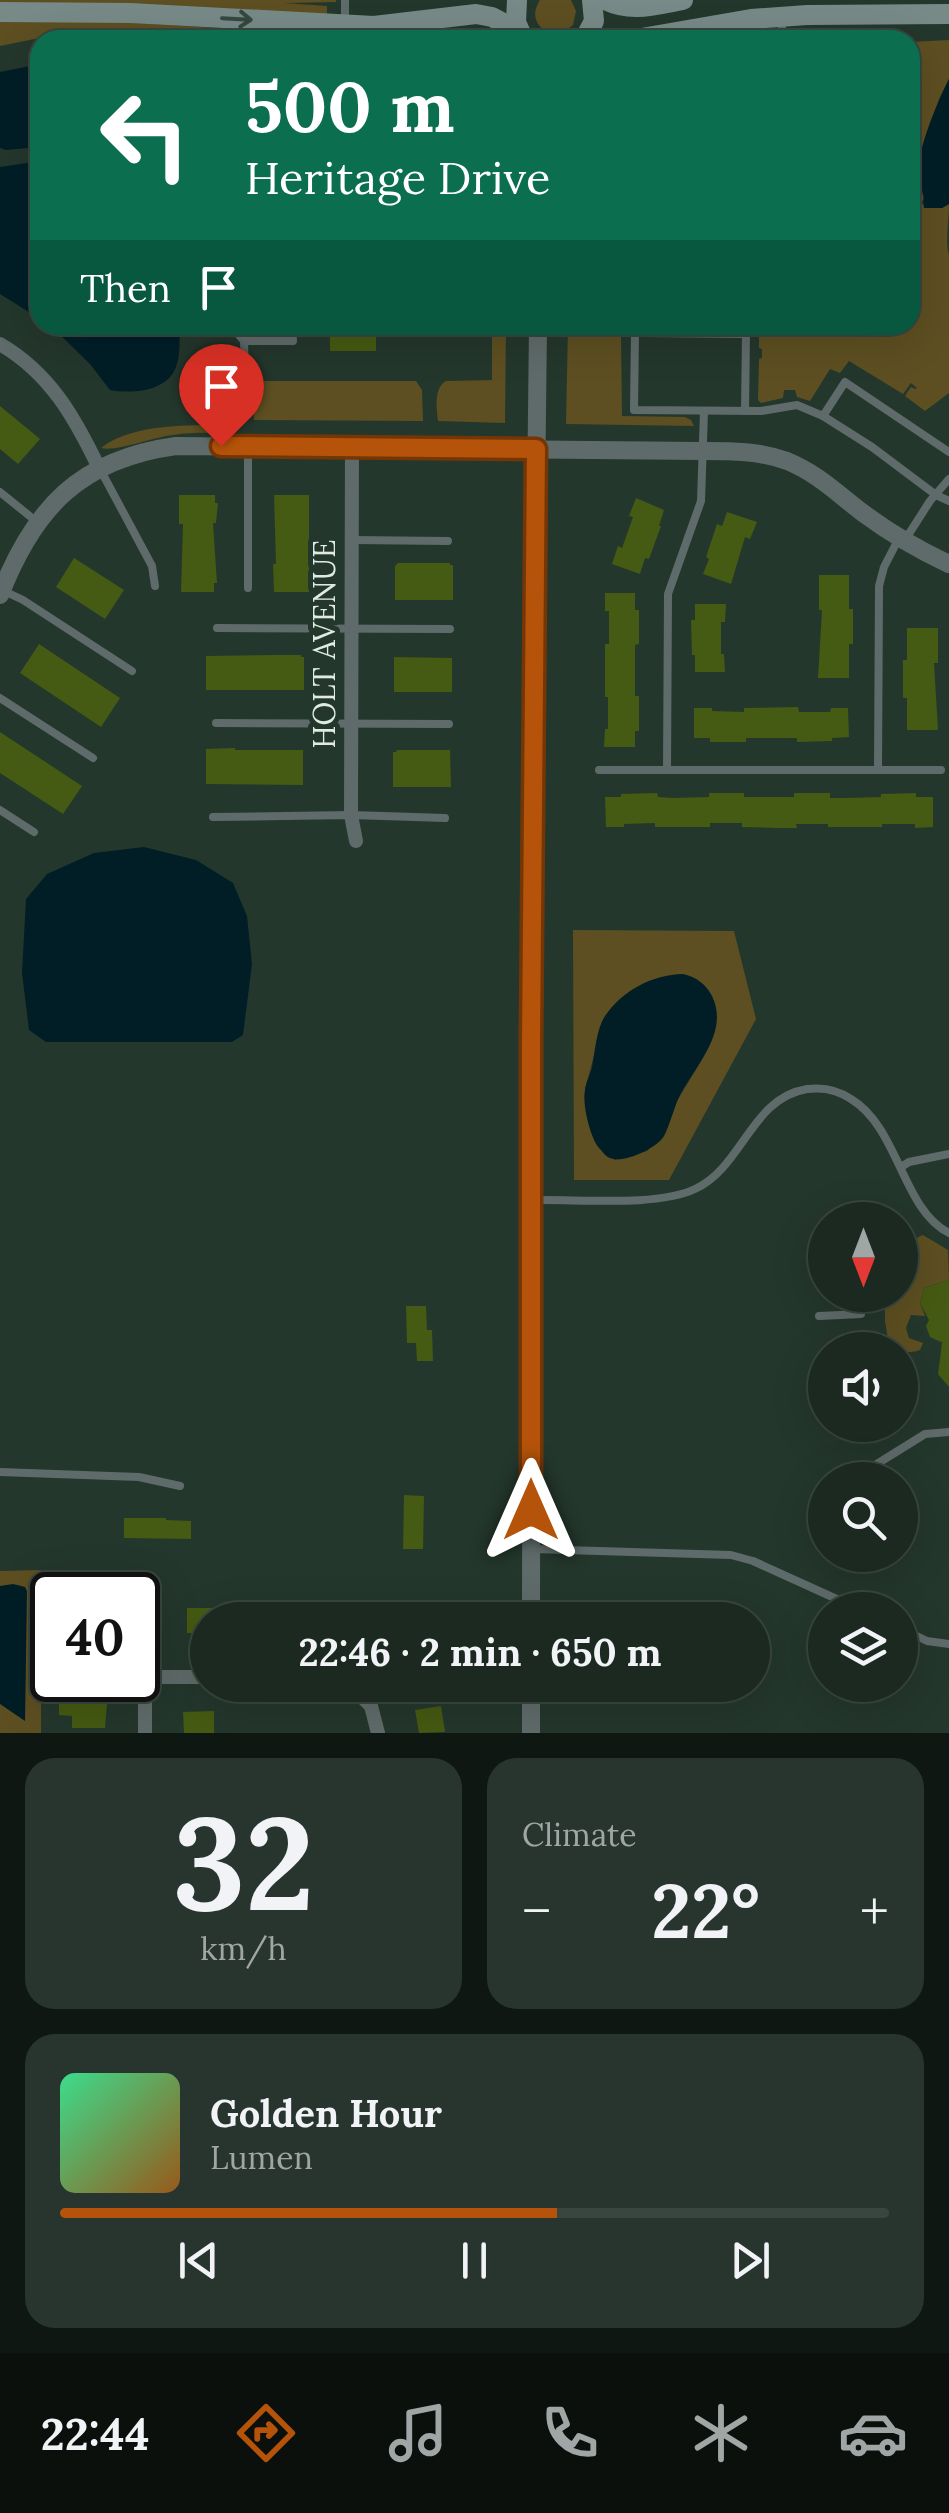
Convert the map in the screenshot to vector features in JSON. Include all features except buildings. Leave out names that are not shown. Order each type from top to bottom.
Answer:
[{"type":"main road","points":[[517,0],[515,12],[521,30]]},
{"type":"main road","points":[[589,30],[594,21],[592,0]]},
{"type":"main road","points":[[606,0],[625,8],[642,8],[683,0]]},
{"type":"main road","points":[[0,12],[130,13],[313,30]]},
{"type":"main road","points":[[357,30],[476,14],[492,17],[512,30]]},
{"type":"main road","points":[[684,30],[782,17],[949,14]]},
{"type":"street","points":[[531,1602],[530,1200],[538,335]]},
{"type":"street","points":[[0,344],[57,393],[99,468]]},
{"type":"street","points":[[1,592],[37,522],[54,502],[99,468],[127,456],[176,446],[747,452],[788,462],[823,480],[902,539],[949,564]]},
{"type":"street","name":"HOLT AVENUE","points":[[352,446],[350,815],[356,841]]},
{"type":"street","points":[[160,1678],[190,1677]]},
{"type":"street","points":[[145,1733],[146,1702]]},
{"type":"street","points":[[368,1702],[378,1733]]},
{"type":"street","points":[[530,1702],[530,1733]]},
{"type":"lane","points":[[345,0],[345,30]]},
{"type":"lane","points":[[782,17],[782,30]]},
{"type":"lane","points":[[239,335],[244,341],[245,374]]},
{"type":"lane","points":[[244,341],[292,341],[292,335]]},
{"type":"lane","points":[[635,335],[634,410],[745,411],[798,406],[823,416],[872,447],[949,502]]},
{"type":"lane","points":[[745,411],[746,335]]},
{"type":"lane","points":[[823,416],[845,382],[949,452]]},
{"type":"lane","points":[[667,770],[668,594],[701,501],[704,410]]},
{"type":"lane","points":[[248,446],[248,588]]},
{"type":"lane","points":[[99,468],[152,566],[155,586]]},
{"type":"lane","points":[[878,770],[880,586],[884,567],[949,479]]},
{"type":"lane","points":[[0,492],[37,522]]},
{"type":"lane","points":[[352,540],[448,541]]},
{"type":"lane","points":[[1,592],[23,600],[132,671]]},
{"type":"lane","points":[[217,628],[450,629]]},
{"type":"lane","points":[[0,698],[93,758]]},
{"type":"lane","points":[[216,723],[449,724]]},
{"type":"lane","points":[[599,770],[941,770]]},
{"type":"lane","points":[[0,810],[34,832]]},
{"type":"lane","points":[[213,816],[445,818]]},
{"type":"lane","points":[[530,1200],[656,1199],[696,1189],[724,1166],[771,1106],[791,1094],[814,1088],[837,1092],[862,1106],[876,1123],[928,1218],[949,1233]]},
{"type":"lane","points":[[901,1167],[949,1154]]},
{"type":"lane","points":[[819,1316],[861,1314]]},
{"type":"lane","points":[[879,1462],[925,1434],[949,1432]]},
{"type":"lane","points":[[0,1472],[139,1478],[180,1486]]},
{"type":"lane","points":[[531,1549],[731,1555],[821,1592]]},
{"type":"lane","points":[[918,1636],[949,1644]]},
{"type":"shaded area","points":[[0,0],[336,2],[284,3],[327,6],[327,15],[0,5]]},
{"type":"shaded area","points":[[540,0],[571,0],[576,11],[573,25],[566,30],[544,30],[535,17]]},
{"type":"shaded area","points":[[0,21],[101,21],[246,30],[30,30],[30,40],[0,46]]},
{"type":"shaded area","points":[[949,40],[949,79],[920,155],[920,41]]},
{"type":"shaded area","points":[[920,155],[924,198],[921,203],[928,208],[949,204],[949,393],[925,411],[905,396],[911,387],[917,388],[911,383],[903,394],[849,361],[840,373],[830,369],[810,401],[797,397],[795,390],[784,390],[783,398],[761,403],[759,335],[920,335]]},
{"type":"shaded area","points":[[492,335],[506,335],[505,423],[438,421],[437,394],[442,384],[492,380]]},
{"type":"shaded area","points":[[568,335],[620,335],[622,416],[685,417],[694,426],[566,424]]},
{"type":"shaded area","points":[[261,381],[416,381],[422,390],[423,421],[254,420],[254,393]]},
{"type":"shaded area","points":[[240,425],[230,433],[180,434],[101,448],[115,439],[149,429]]},
{"type":"shaded area","points":[[573,930],[734,931],[756,1019],[669,1180],[574,1180]],"holes":[[[632,990],[704,1056],[677,1101],[665,1134],[647,1151],[615,1160],[595,1142],[585,1089],[604,1018]]]},
{"type":"shaded area","points":[[923,1235],[948,1250],[949,1280],[924,1288],[920,1303],[925,1316],[911,1315],[907,1332],[887,1332],[885,1312],[918,1312],[918,1238]]},
{"type":"shaded area","points":[[41,1570],[30,1572],[30,1702],[41,1702],[41,1733],[0,1733],[0,1571]]},
{"type":"water","points":[[30,66],[30,148],[0,148],[0,72]]},
{"type":"water","points":[[949,79],[949,204],[924,208],[920,155]]},
{"type":"water","points":[[30,162],[30,313],[0,294],[0,167]]},
{"type":"water","points":[[60,335],[180,335],[178,362],[165,382],[157,386],[128,392],[110,390]]},
{"type":"water","points":[[144,847],[196,860],[233,883],[247,916],[252,964],[243,1035],[232,1042],[46,1042],[29,1030],[22,973],[26,899],[47,874],[94,853]]},
{"type":"water","points":[[683,974],[700,982],[712,996],[717,1022],[714,1034],[660,1141],[631,1157],[609,1157],[593,1136],[585,1103],[602,1022],[620,999],[639,986],[660,977]]},
{"type":"water","points":[[13,1584],[27,1591],[25,1721],[0,1704],[0,1586]]},
{"type":"route","points":[[221,446],[536,449],[531,1510]]}]
